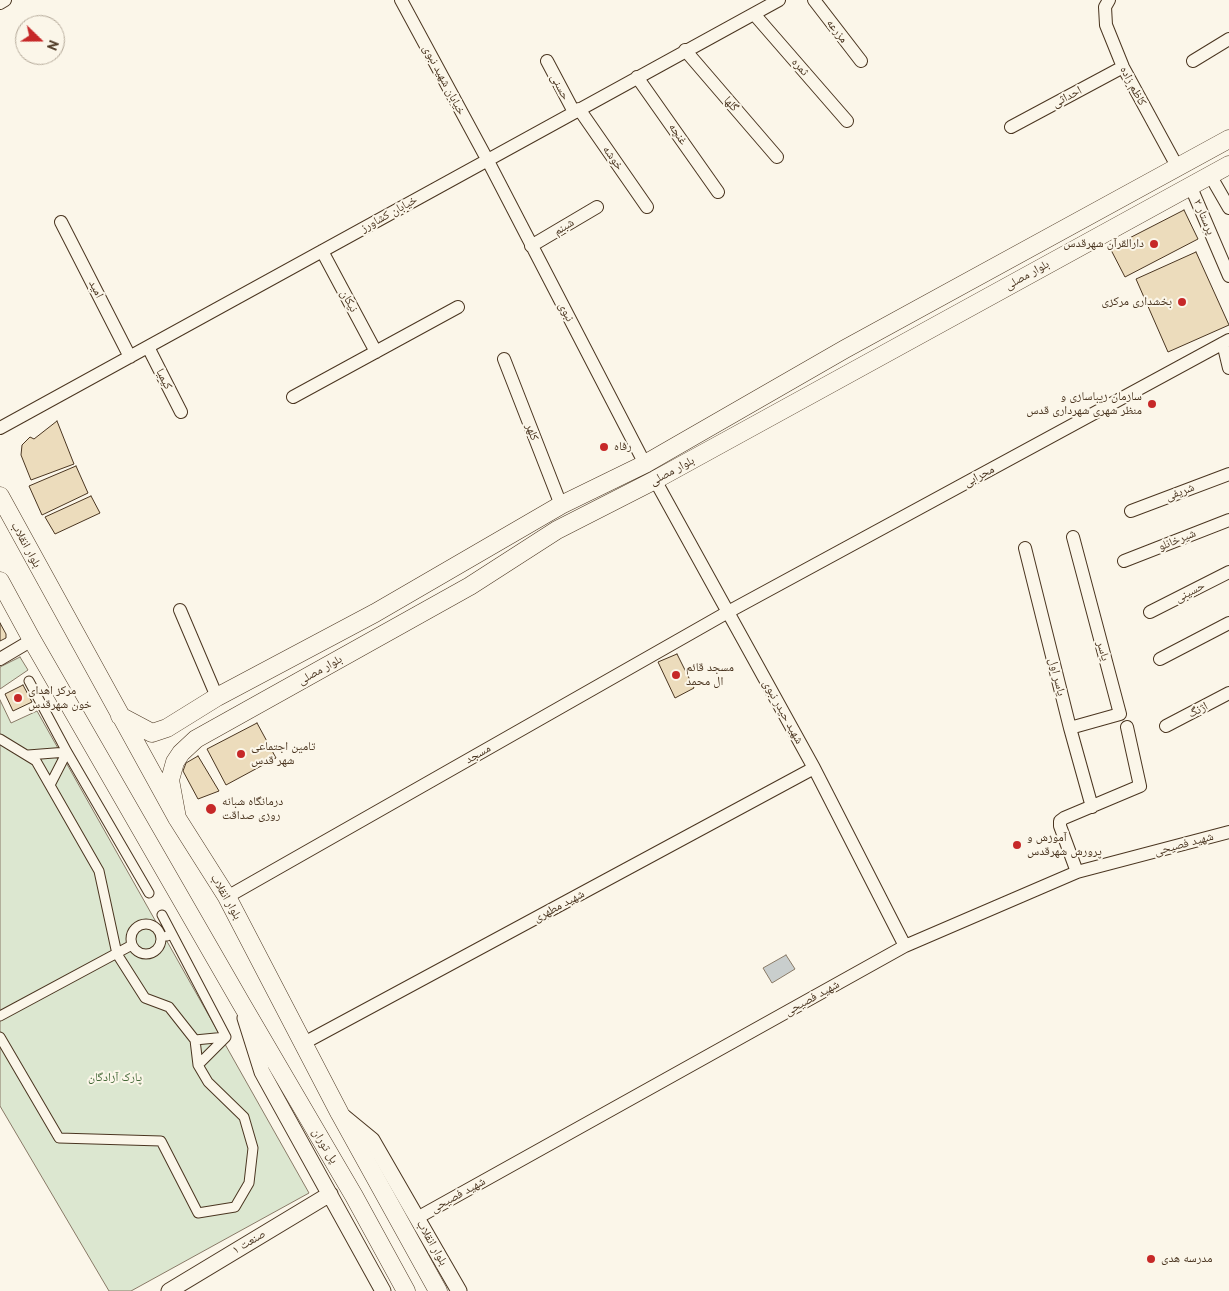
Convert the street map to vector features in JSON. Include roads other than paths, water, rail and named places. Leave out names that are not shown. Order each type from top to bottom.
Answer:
[{"type":"main road","name":"بلوار مصلی","points":[[120,716],[152,733],[167,728],[217,697],[375,613],[561,505],[645,464],[845,349],[1229,139]]},
{"type":"main road","name":"بلوار مصلی","points":[[177,818],[170,780],[175,762],[181,753],[196,739],[470,586],[557,530],[655,480],[1229,165]]},
{"type":"main road","points":[[1178,168],[1190,185]]},
{"type":"main road","points":[[645,464],[655,480]]},
{"type":"main road","name":"بلوار انقلاب","points":[[0,496],[177,818],[227,897],[340,1114]]},
{"type":"main road","points":[[0,580],[32,640],[241,1003]]},
{"type":"main road","name":"پل توران","points":[[241,1003],[354,1196],[406,1291]]},
{"type":"main road","points":[[340,1114],[438,1291]]},
{"type":"street","points":[[0,3],[5,0]]},
{"type":"street","name":"خیابان کشاورز","points":[[0,428],[779,0]]},
{"type":"street","name":"مزرعه","points":[[814,0],[861,62]]},
{"type":"street","name":"کاظم زاده","points":[[1109,0],[1104,7],[1106,25],[1123,68],[1178,168]]},
{"type":"street","name":"خیابان شهید نبوی","points":[[406,2],[488,160]]},
{"type":"street","name":"ثمره","points":[[754,14],[847,121]]},
{"type":"street","points":[[1193,61],[1229,39]]},
{"type":"street","name":"گلها","points":[[685,50],[777,157]]},
{"type":"street","name":"حسنی","points":[[547,62],[577,111]]},
{"type":"street","name":"احداثی","points":[[1011,127],[1123,68]]},
{"type":"street","name":"غنچه","points":[[637,77],[718,192]]},
{"type":"street","name":"خوشه","points":[[577,111],[647,207]]},
{"type":"street","name":"نبوی","points":[[488,160],[645,464]]},
{"type":"street","points":[[1210,175],[1229,208]]},
{"type":"street","name":"پرستار ۲","points":[[1190,185],[1229,276]]},
{"type":"street","name":"شبنم","points":[[532,246],[597,207]]},
{"type":"street","name":"امید","points":[[61,222],[130,357]]},
{"type":"street","name":"نیکان","points":[[322,251],[376,352]]},
{"type":"street","points":[[294,397],[458,307]]},
{"type":"street","points":[[1226,342],[1229,368]]},
{"type":"street","name":"محرابی","points":[[728,612],[1226,342]]},
{"type":"street","name":"کیمیا","points":[[148,347],[181,412]]},
{"type":"street","name":"کلهر","points":[[504,359],[561,505]]},
{"type":"street","name":"شریفی","points":[[1131,511],[1229,474]]},
{"type":"street","name":"شهید حیدر نبوی","points":[[655,480],[814,768],[905,946]]},
{"type":"street","name":"شیرخانلو","points":[[1124,561],[1229,520]]},
{"type":"street","name":"یاسر","points":[[1070,728],[1120,714],[1073,537]]},
{"type":"street","name":"یاسر اول","points":[[1025,548],[1070,728],[1092,807]]},
{"type":"street","name":"حسینی","points":[[1150,612],[1229,572]]},
{"type":"street","points":[[180,610],[217,697]]},
{"type":"street","name":"مسجد","points":[[227,897],[728,612]]},
{"type":"street","points":[[1160,659],[1229,623]]},
{"type":"street","points":[[0,659],[32,640]]},
{"type":"street","points":[[29,681],[67,752],[149,894]]},
{"type":"street","name":"اژنگ","points":[[1166,726],[1229,693]]},
{"type":"street","points":[[1077,872],[1060,826],[1060,821],[1140,786],[1127,728]]},
{"type":"street","points":[[0,739],[36,760],[99,871],[117,954],[145,998],[169,1007],[195,1040],[198,1065],[208,1082],[244,1117],[253,1148],[250,1183],[236,1207],[198,1213],[161,1141],[59,1138],[0,1037]]},
{"type":"street","points":[[28,755],[67,752]]},
{"type":"street","points":[[50,785],[67,752]]},
{"type":"street","name":"شهید مطهری","points":[[304,1043],[814,768]]},
{"type":"street","name":"شهید فصیحی","points":[[417,1218],[905,946],[1077,872],[1229,832]]},
{"type":"street","points":[[162,915],[226,1037]]},
{"type":"street","points":[[141,925],[151,925],[159,931],[160,946],[156,950],[147,954],[138,952],[132,945],[133,931],[141,925]]},
{"type":"street","points":[[161,939],[172,934]]},
{"type":"street","points":[[0,1016],[132,945]]},
{"type":"street","points":[[241,1003],[262,1072],[383,1291]]},
{"type":"street","points":[[195,1040],[226,1037]]},
{"type":"street","points":[[198,1065],[226,1037]]},
{"type":"street","name":"بلوار انقلاب","points":[[340,1114],[372,1140],[459,1291]]},
{"type":"street","name":"صنعت ۱","points":[[169,1291],[330,1194]]},
{"type":"place","name":"دارالقرآن شهرقدس","points":[[1154,244]]},
{"type":"place","name":"بخشداری مرکزی","points":[[1182,302]]},
{"type":"place","name":"سازمان زیباسازی و منظر شهری شهرداری قدس","points":[[1152,404]]},
{"type":"place","name":"رفاه","points":[[604,447]]},
{"type":"place","name":"مسجد قائم ال محمد","points":[[676,675]]},
{"type":"place","name":"مرکز اهدای خون شهرقدس","points":[[18,698]]},
{"type":"place","name":"تامین اجتماعی شهر قدس","points":[[241,754]]},
{"type":"place","name":"درمانگاه شبانه روزی صداقت","points":[[211,809]]},
{"type":"place","name":"آموزش و پرورش شهرقدس","points":[[1017,845]]},
{"type":"place","name":"مدرسه هدی","points":[[1151,1259]]},
{"type":"park label","name":"پارک آزادگان","points":[[115,1078]]}]
